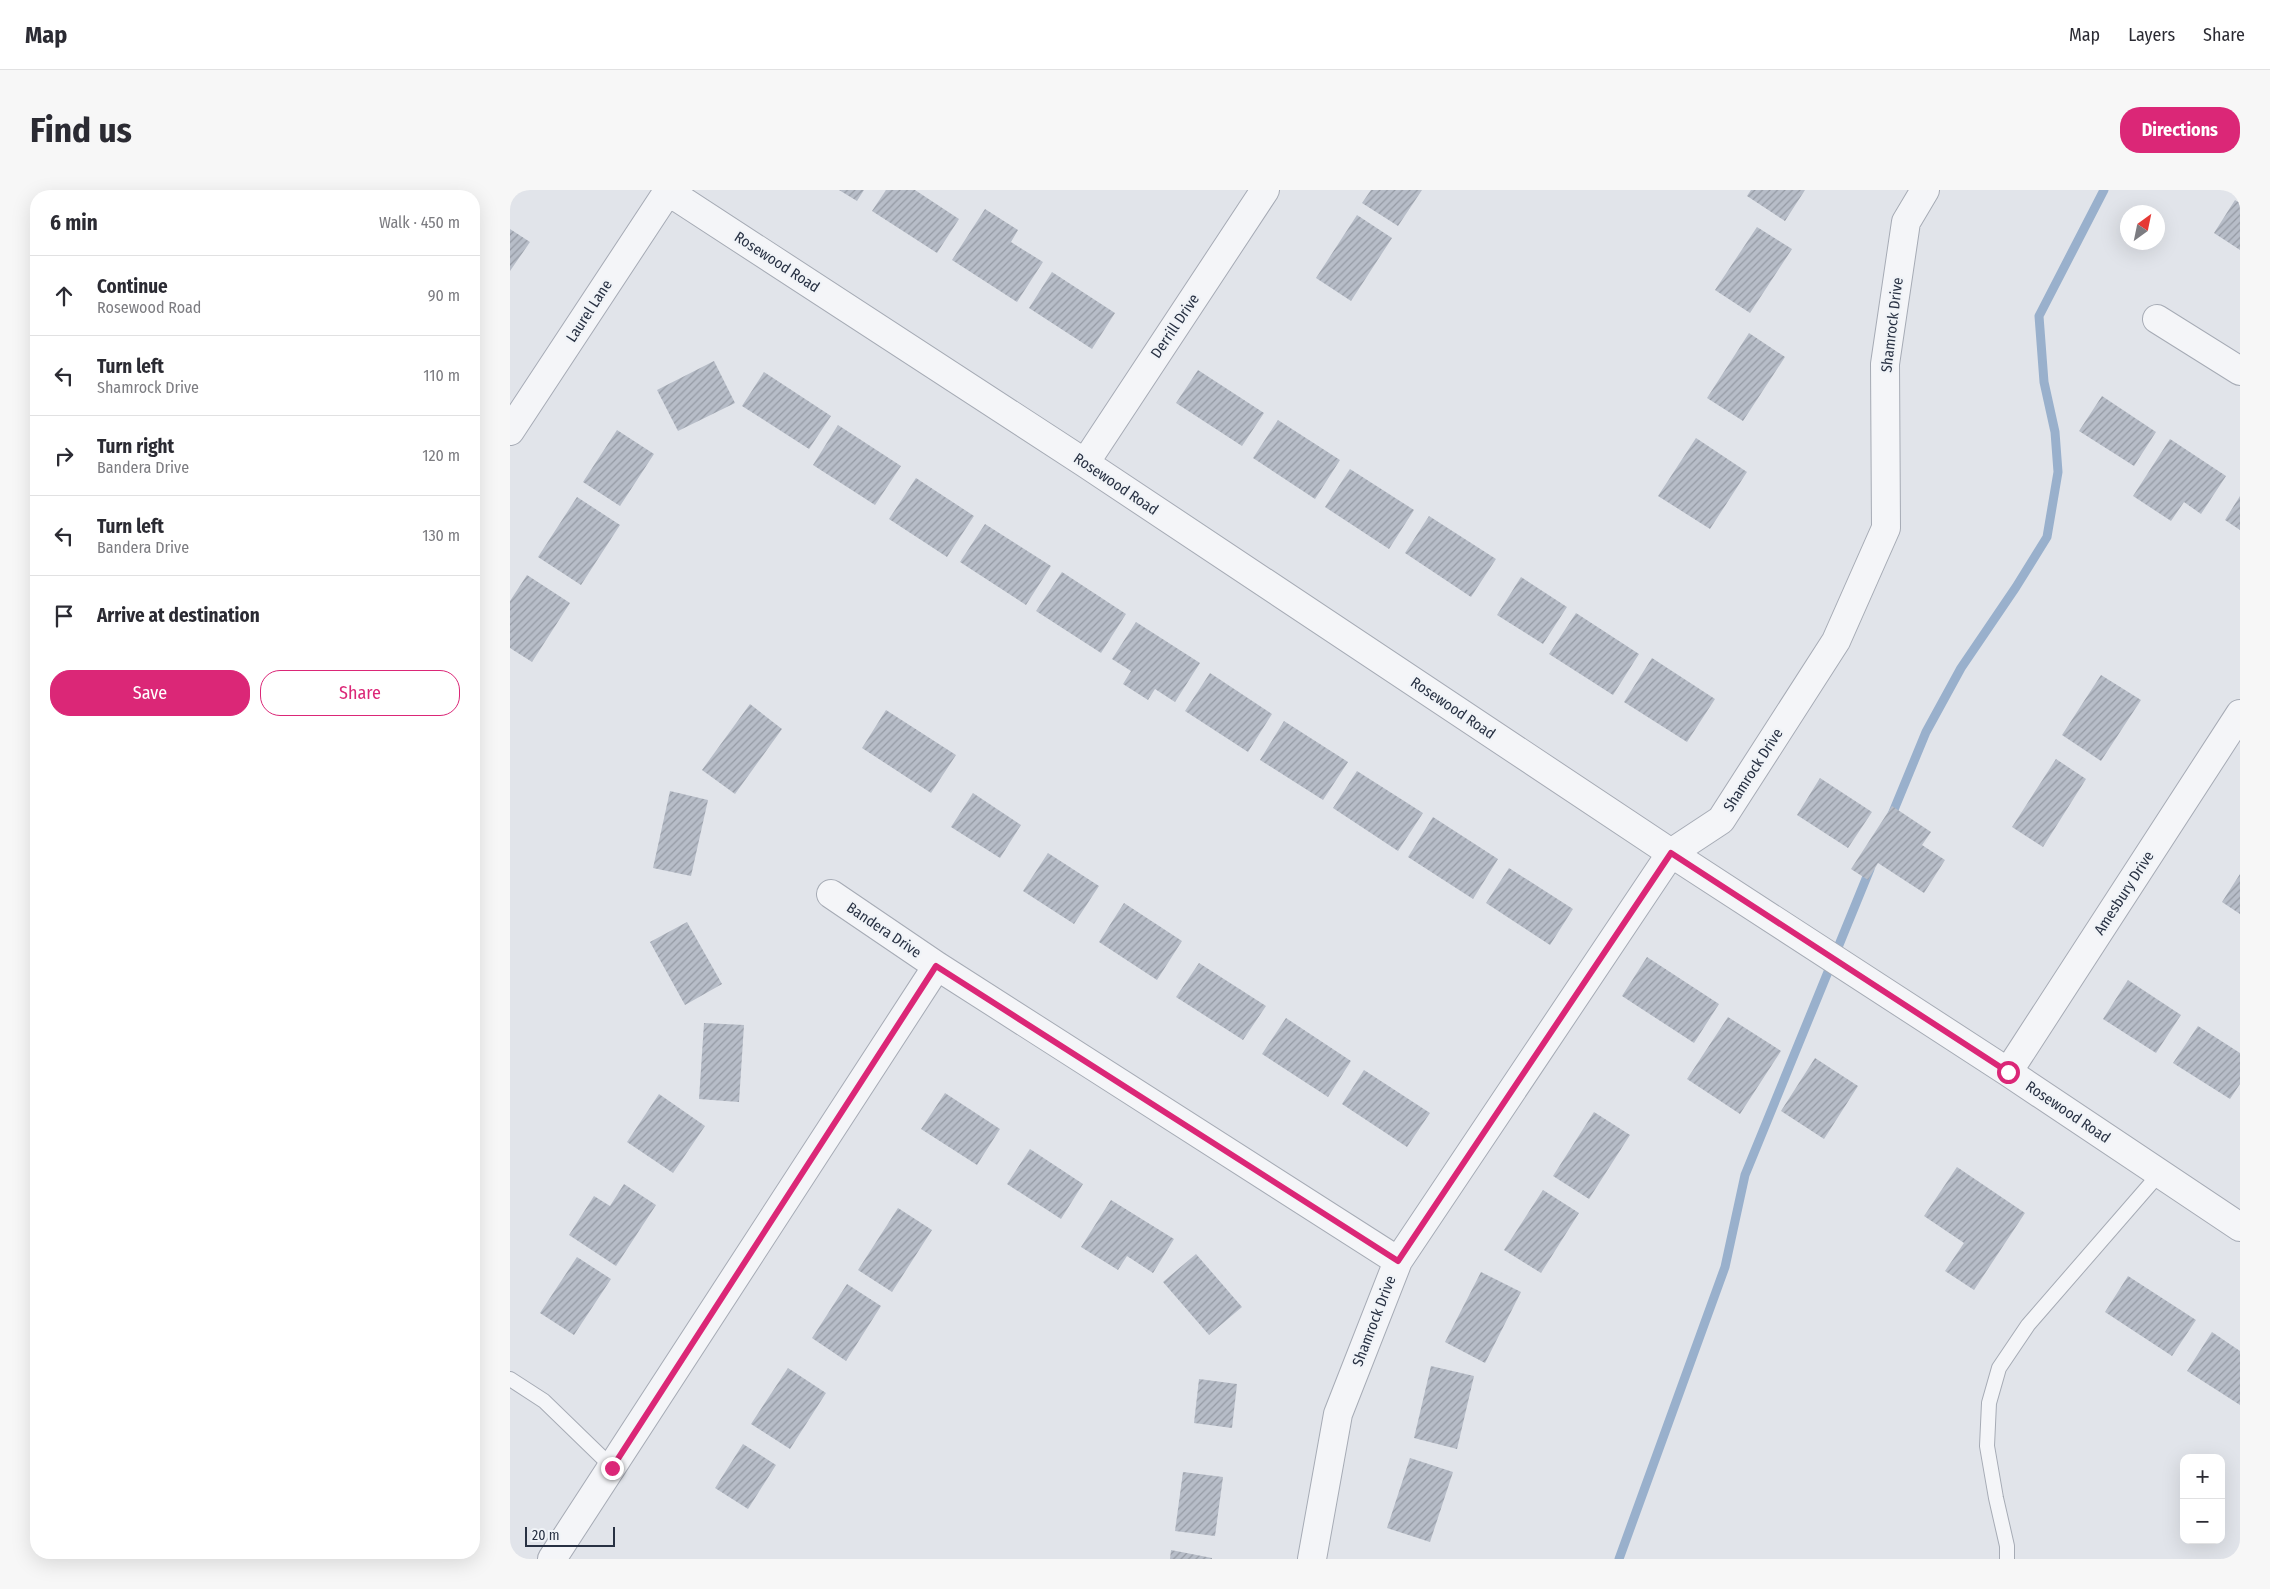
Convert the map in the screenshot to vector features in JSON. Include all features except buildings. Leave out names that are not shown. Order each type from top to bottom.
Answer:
[{"type":"street","name":"Rosewood Road","points":[[667,190],[2240,1226]]},
{"type":"street","name":"Laurel Lane","points":[[510,431],[667,190]]},
{"type":"street","name":"Derrill Drive","points":[[1084,463],[1265,190]]},
{"type":"street","name":"Shamrock Drive","points":[[1312,1559],[1338,1414],[1398,1261],[1671,853],[1721,820],[1836,641],[1886,528],[1885,364],[1906,222],[1925,190]]},
{"type":"street","points":[[2157,319],[2240,371]]},
{"type":"street","name":"Amesbury Drive","points":[[2008,1072],[2240,714]]},
{"type":"street","name":"Bandera Drive","points":[[831,894],[936,966],[1398,1261]]},
{"type":"street","name":"Bandera Drive","points":[[552,1559],[936,966]]},
{"type":"lane","points":[[2007,1559],[2007,1546],[1987,1446],[1989,1403],[1999,1368],[2028,1325],[2160,1173]]},
{"type":"lane","points":[[510,1379],[544,1401],[612,1468]]},
{"type":"waterway","points":[[1891,817],[1926,732],[1961,668],[2016,587],[2047,537],[2058,472],[2055,432],[2044,382],[2039,316],[2104,190]]},
{"type":"waterway","points":[[1619,1559],[1725,1267],[1745,1175],[1870,869]]},
{"type":"route","points":[[612,1468],[936,966],[1398,1261],[1671,853],[2008,1072]]}]
